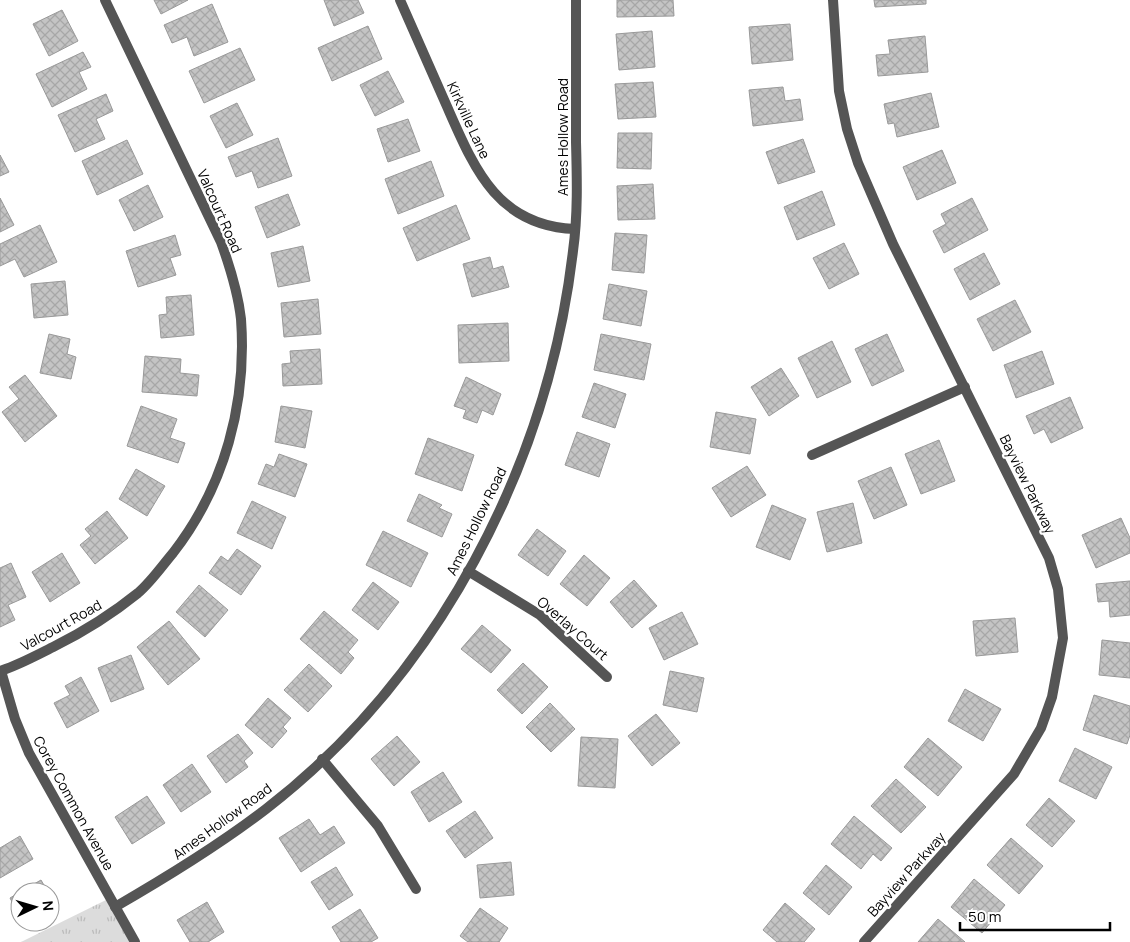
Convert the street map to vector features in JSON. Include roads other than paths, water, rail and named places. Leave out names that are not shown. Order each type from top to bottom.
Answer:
[{"type":"street","name":"Valcourt Road","points":[[0,671],[81,633],[110,615],[139,592],[165,562],[190,530],[208,499],[223,462],[234,426],[240,394],[242,356],[240,317],[232,275],[222,242],[105,0]]},
{"type":"street","name":"Kirkville Lane","points":[[400,0],[470,159],[487,186],[496,196],[519,213],[536,222],[552,228],[575,229]]},
{"type":"street","name":"Ames Hollow Road","points":[[115,907],[209,851],[268,808],[322,760],[364,717],[415,655],[468,572],[510,488],[541,405],[562,325],[575,229],[576,0]]},
{"type":"street","name":"Bayview Parkway","points":[[833,0],[839,91],[847,129],[858,163],[893,244],[1049,558],[1058,588],[1063,638],[1060,661],[1041,728],[1014,774],[864,942]]},
{"type":"street","points":[[812,455],[965,387]]},
{"type":"street","name":"Overlay Court","points":[[468,572],[540,615],[607,677]]},
{"type":"street","name":"Corey Common Avenue","points":[[0,671],[15,719],[29,753],[135,942]]},
{"type":"street","points":[[322,760],[378,826],[416,889]]}]
